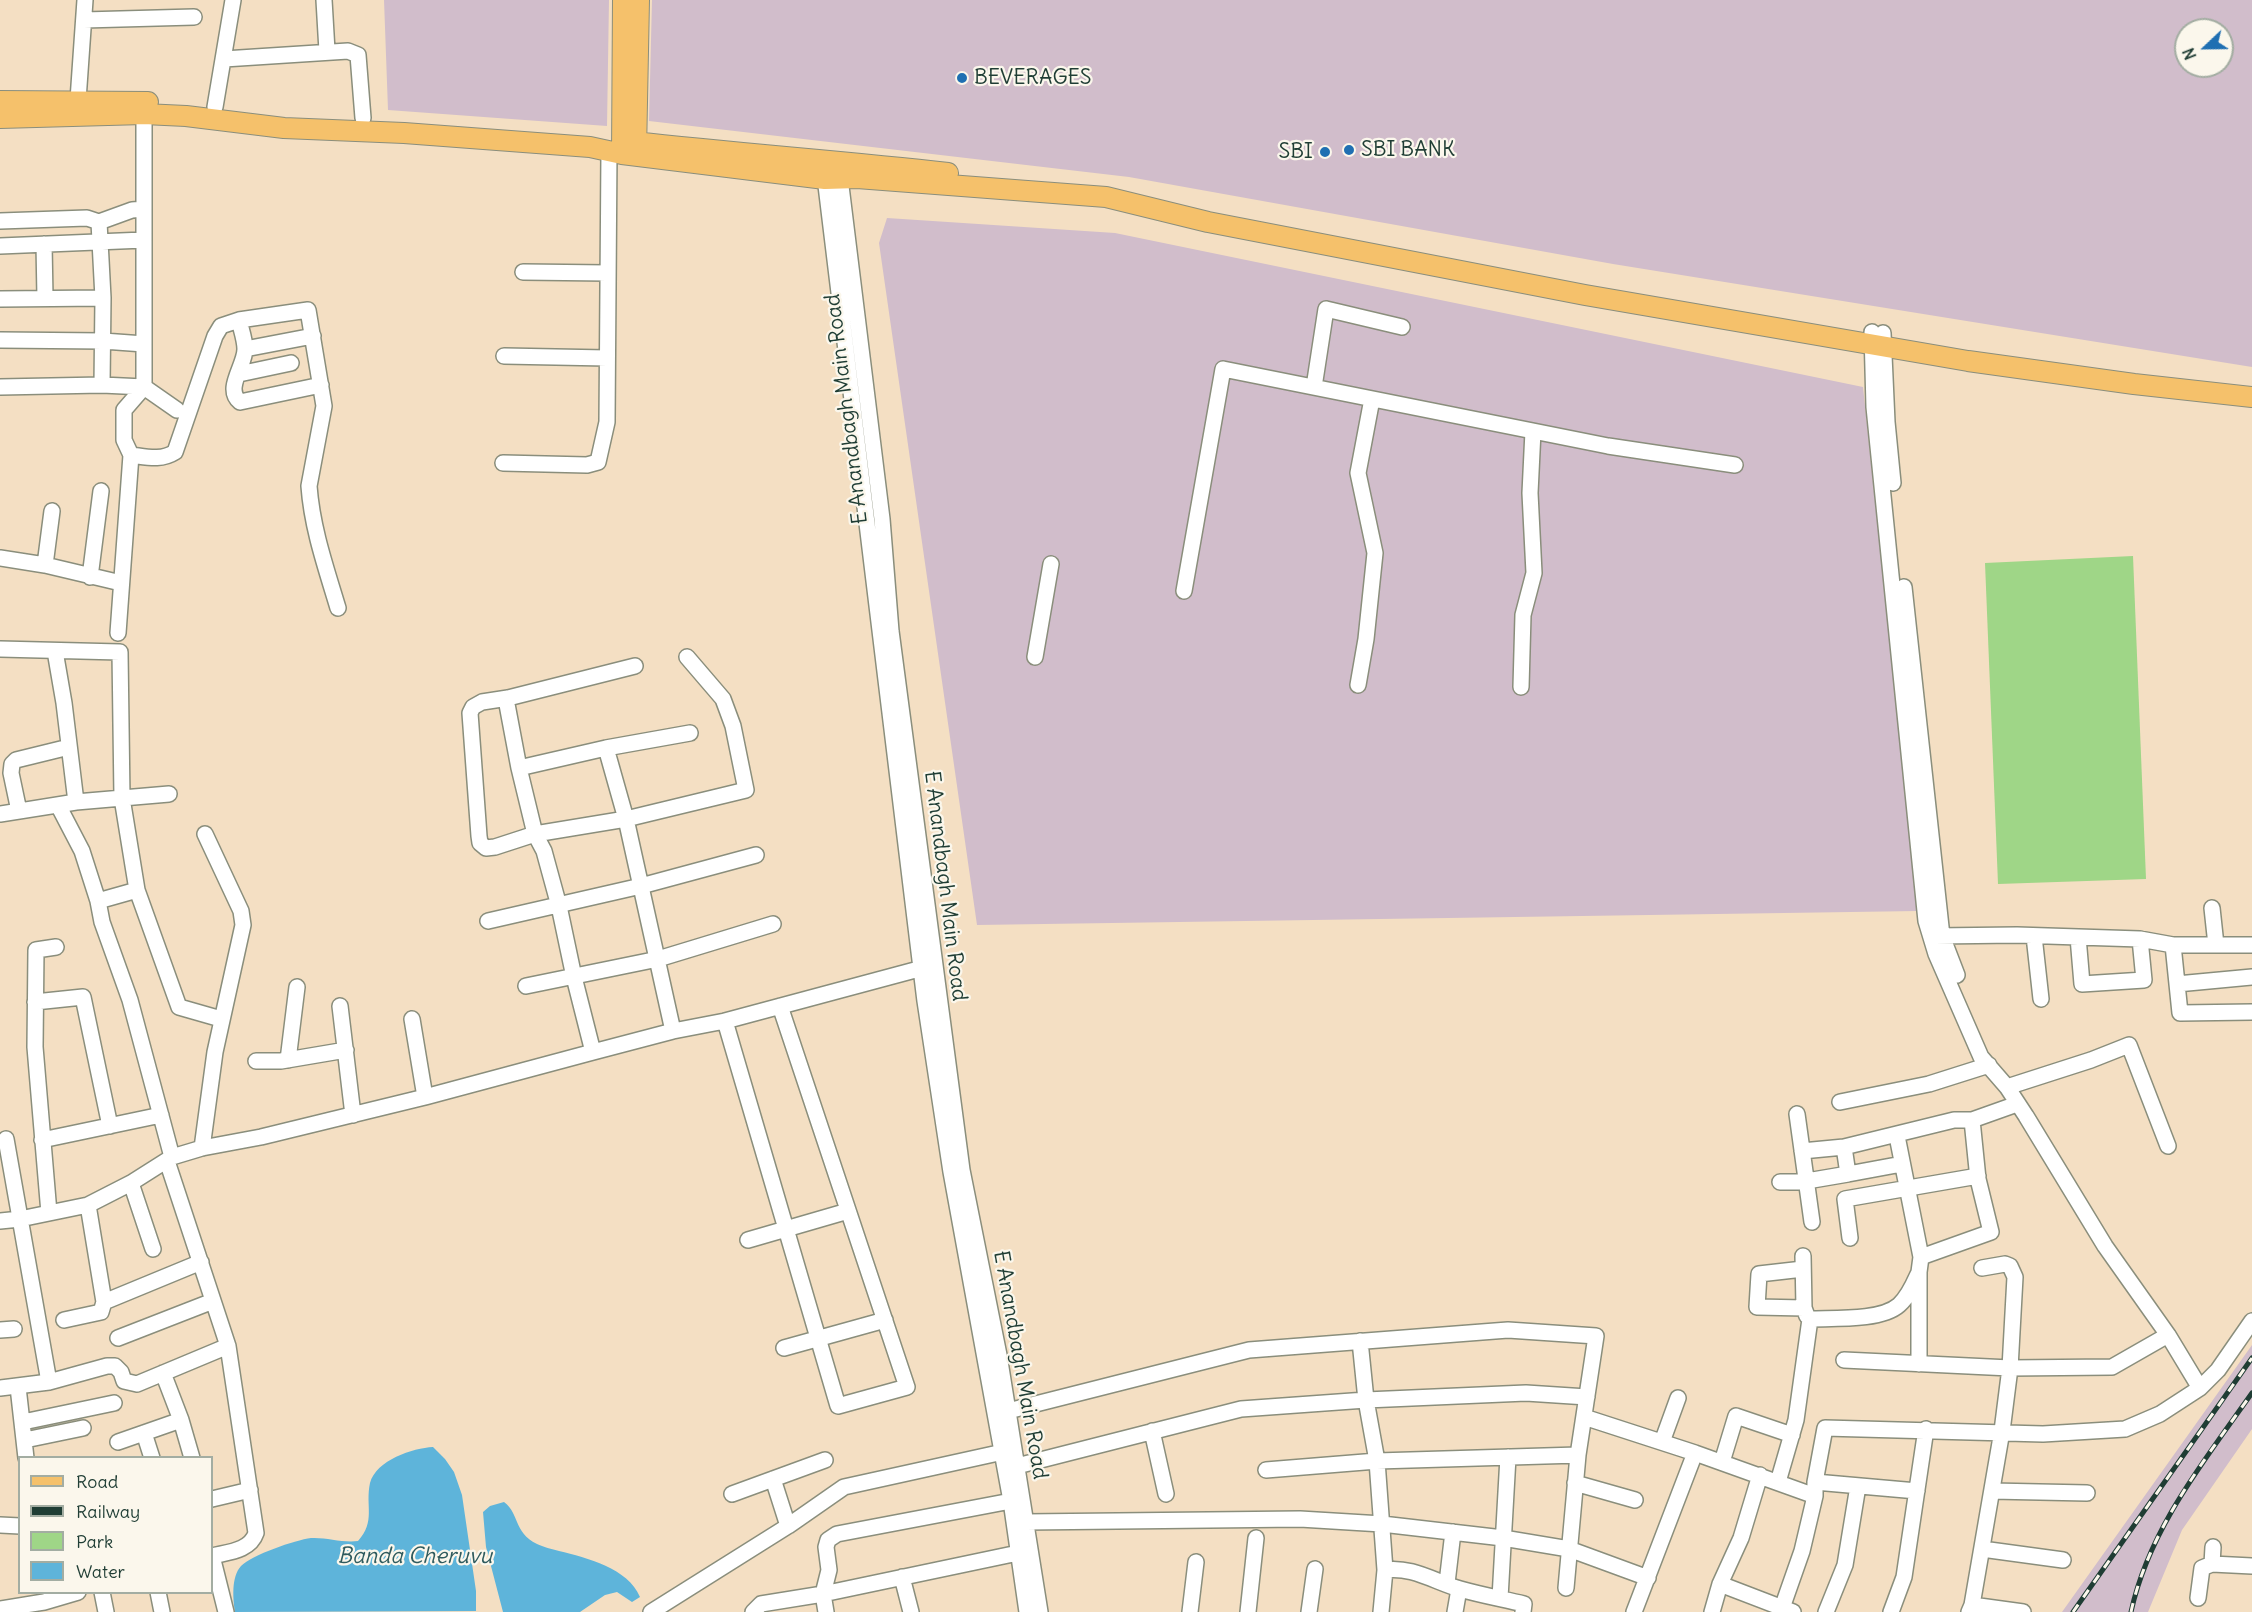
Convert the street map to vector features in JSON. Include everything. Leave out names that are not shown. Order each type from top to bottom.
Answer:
[{"type":"main road","points":[[623,0],[625,149]]},
{"type":"main road","points":[[625,149],[639,0]]},
{"type":"main road","points":[[0,101],[78,100],[165,103],[285,116],[454,124],[625,149]]},
{"type":"main road","points":[[0,118],[144,114],[186,116],[284,128],[404,132],[625,149],[832,170],[857,178],[1106,197],[1208,222],[1877,339],[2016,368],[2252,397]]},
{"type":"main road","points":[[1877,339],[2252,385]]},
{"type":"street","points":[[78,100],[85,0]]},
{"type":"street","points":[[215,107],[233,0]]},
{"type":"street","points":[[324,0],[327,51]]},
{"type":"street","points":[[84,20],[194,17]]},
{"type":"street","points":[[224,59],[327,51],[348,51],[358,55],[363,118]]},
{"type":"street","points":[[117,633],[131,455],[124,440],[124,410],[144,387],[144,114]]},
{"type":"street","points":[[503,463],[587,465],[598,462],[608,422],[607,273],[625,149]]},
{"type":"street","name":"E Anandbagh Main Road","points":[[832,170],[882,519],[891,631],[951,1172],[1008,1451],[1017,1466],[1040,1612]]},
{"type":"street","points":[[0,221],[87,218],[99,222],[144,208]]},
{"type":"street","points":[[99,222],[103,298],[102,385]]},
{"type":"street","points":[[0,246],[144,240]]},
{"type":"street","points":[[45,244],[45,298]]},
{"type":"street","points":[[523,272],[607,273]]},
{"type":"street","points":[[0,299],[103,298]]},
{"type":"street","points":[[1314,387],[1326,309],[1402,327]]},
{"type":"street","points":[[131,455],[159,458],[168,457],[175,452],[215,336],[221,326],[239,320],[308,310],[324,413],[311,473],[310,497],[313,518],[338,608]]},
{"type":"street","points":[[239,320],[245,349],[239,374],[232,389],[234,398],[240,402],[321,385]]},
{"type":"street","points":[[245,349],[313,336]]},
{"type":"street","points":[[1877,339],[1887,422],[1906,668],[1936,936],[1989,1054],[1989,1065],[2007,1087],[2106,1246],[2168,1335],[2200,1388]]},
{"type":"street","points":[[0,340],[103,341],[144,344]]},
{"type":"street","points":[[504,356],[607,358]]},
{"type":"street","points":[[239,374],[291,363]]},
{"type":"street","points":[[1184,591],[1222,369],[1608,446],[1735,465]]},
{"type":"street","points":[[0,387],[102,385],[144,387],[177,410]]},
{"type":"street","points":[[1358,686],[1366,639],[1375,553],[1358,473],[1372,399]]},
{"type":"street","points":[[1521,687],[1523,615],[1534,573],[1530,493],[1533,431]]},
{"type":"street","points":[[90,577],[101,491]]},
{"type":"street","points":[[45,565],[52,511]]},
{"type":"street","points":[[0,558],[45,565],[121,583]]},
{"type":"street","points":[[1035,657],[1051,564]]},
{"type":"street","points":[[0,649],[120,652],[122,798],[137,890],[179,1007],[221,1019]]},
{"type":"street","points":[[55,651],[76,802]]},
{"type":"street","points":[[635,666],[506,699],[482,702],[473,707],[470,712],[480,843],[486,848],[495,847],[535,834],[626,819],[746,790],[733,726],[723,699],[687,657]]},
{"type":"street","points":[[506,699],[535,834],[544,851],[559,906],[593,1052]]},
{"type":"street","points":[[519,768],[606,748],[690,733]]},
{"type":"street","points":[[19,811],[11,773],[12,764],[16,760],[69,747]]},
{"type":"street","points":[[606,748],[626,819],[673,1031]]},
{"type":"street","points":[[0,814],[76,802],[169,794]]},
{"type":"street","points":[[58,806],[82,851],[98,901],[102,922],[130,1000],[161,1115],[170,1159],[228,1346],[256,1533],[253,1541],[243,1548],[213,1556]]},
{"type":"street","points":[[202,1148],[214,1052],[243,925],[241,911],[205,834]]},
{"type":"street","points":[[488,921],[641,886],[756,855]]},
{"type":"street","points":[[98,901],[137,890]]},
{"type":"street","points":[[2212,908],[2216,945]]},
{"type":"street","points":[[526,986],[658,959],[773,924]]},
{"type":"street","points":[[1936,936],[2078,937],[2140,939],[2173,945],[2252,945]]},
{"type":"street","points":[[2034,936],[2041,999]]},
{"type":"street","points":[[2078,937],[2082,984],[2144,980],[2140,939]]},
{"type":"street","points":[[2173,945],[2179,1012],[2182,1014],[2252,1012]]},
{"type":"street","points":[[49,1213],[35,1047],[36,950],[56,946]]},
{"type":"street","points":[[0,1221],[88,1205],[170,1159],[202,1148],[261,1137],[425,1097],[673,1031],[725,1021],[927,966]]},
{"type":"street","name":"E Anandbagh Main Road","points":[[927,966],[962,1170],[1008,1411],[1011,1501],[1027,1612]]},
{"type":"street","points":[[2177,984],[2252,977]]},
{"type":"street","points":[[288,1060],[297,987]]},
{"type":"street","points":[[35,1002],[83,997],[110,1126]]},
{"type":"street","points":[[340,1006],[353,1115]]},
{"type":"street","points":[[725,1021],[838,1407],[907,1387],[780,1006]]},
{"type":"street","points":[[412,1019],[425,1097]]},
{"type":"street","points":[[2007,1087],[2091,1060],[2129,1045],[2168,1146]]},
{"type":"street","points":[[256,1061],[288,1060],[346,1050]]},
{"type":"street","points":[[1840,1102],[1929,1084],[1989,1065]]},
{"type":"street","points":[[1802,1151],[1844,1147],[1954,1120],[1972,1120],[2017,1104]]},
{"type":"street","points":[[1797,1114],[1812,1222]]},
{"type":"street","points":[[42,1140],[161,1115]]},
{"type":"street","points":[[1778,1482],[1796,1420],[1807,1314],[1803,1263],[1759,1274],[1757,1307],[1807,1314],[1853,1317],[1889,1311],[1898,1306],[1905,1299],[1920,1264],[1991,1232],[1978,1176],[1972,1120]]},
{"type":"street","points":[[1896,1136],[1920,1264],[1919,1364]]},
{"type":"street","points":[[6,1139],[49,1382]]},
{"type":"street","points":[[1844,1147],[1848,1174]]},
{"type":"street","points":[[1780,1182],[1806,1181],[1902,1164]]},
{"type":"street","points":[[1850,1238],[1845,1199],[1978,1176]]},
{"type":"street","points":[[131,1182],[153,1250]]},
{"type":"street","points":[[64,1320],[101,1312],[104,1302],[88,1205]]},
{"type":"street","points":[[748,1240],[848,1211]]},
{"type":"street","points":[[104,1302],[201,1262]]},
{"type":"street","points":[[1982,1268],[2010,1266],[2015,1277],[2010,1368],[2002,1431],[1971,1608],[2023,1612]]},
{"type":"street","points":[[118,1338],[213,1301]]},
{"type":"street","points":[[784,1348],[885,1320]]},
{"type":"street","points":[[1720,1584],[1787,1610],[1815,1489],[1825,1428],[2002,1431],[2043,1434],[2125,1429],[2160,1414],[2200,1388],[2218,1370],[2252,1321]]},
{"type":"street","points":[[1008,1411],[1249,1350],[1508,1330],[1596,1336],[1578,1455],[1566,1588]]},
{"type":"street","points":[[1844,1360],[2010,1368],[2112,1367],[2168,1335]]},
{"type":"street","points":[[1360,1341],[1366,1400],[1377,1461],[1382,1524],[1385,1570],[1381,1612]]},
{"type":"street","points":[[0,1388],[49,1382],[107,1366],[115,1366],[121,1372],[124,1381],[137,1384],[228,1346]]},
{"type":"street","points":[[163,1373],[181,1420],[191,1456]]},
{"type":"street","points":[[18,1387],[26,1456]]},
{"type":"street","points":[[1017,1466],[1241,1409],[1366,1400],[1526,1393],[1587,1397]]},
{"type":"street","points":[[1662,1442],[1678,1398]]},
{"type":"street","points":[[23,1422],[114,1403]]},
{"type":"street","points":[[1722,1462],[1737,1416],[1792,1435]]},
{"type":"street","points":[[1584,1417],[1778,1482],[1815,1489],[1858,1486],[1917,1491]]},
{"type":"street","points":[[118,1442],[181,1420]]},
{"type":"street","points":[[25,1440],[83,1428]]},
{"type":"street","points":[[1891,1612],[1904,1577],[1926,1429]]},
{"type":"street","points":[[1152,1431],[1166,1494]]},
{"type":"street","points":[[144,1433],[151,1456]]},
{"type":"street","points":[[651,1612],[788,1526],[844,1487],[1008,1451]]},
{"type":"street","points":[[1634,1612],[1695,1453]]},
{"type":"street","points":[[1266,1470],[1377,1461],[1578,1455]]},
{"type":"street","points":[[1500,1598],[1508,1457]]},
{"type":"street","points":[[732,1494],[825,1460]]},
{"type":"street","points":[[1712,1612],[1720,1584],[1741,1538],[1760,1475]]},
{"type":"street","points":[[773,1479],[788,1526]]},
{"type":"street","points":[[1575,1483],[1635,1500]]},
{"type":"street","points":[[1826,1612],[1845,1565],[1858,1486]]},
{"type":"street","points":[[213,1499],[250,1490]]},
{"type":"street","points":[[1992,1491],[2087,1493]]},
{"type":"street","points":[[826,1612],[823,1594],[829,1570],[826,1547],[828,1540],[837,1534],[1011,1501]]},
{"type":"street","points":[[1026,1522],[1300,1519],[1382,1524],[1503,1538],[1569,1549],[1648,1578]]},
{"type":"street","points":[[0,1525],[18,1526]]},
{"type":"street","points":[[1453,1532],[1455,1612]]},
{"type":"street","points":[[1248,1612],[1256,1538]]},
{"type":"street","points":[[2212,1564],[2213,1547]]},
{"type":"street","points":[[1982,1549],[2063,1560]]},
{"type":"street","points":[[753,1612],[761,1604],[823,1594],[1018,1554]]},
{"type":"street","points":[[213,1560],[226,1612]]},
{"type":"street","points":[[1190,1612],[1196,1562]]},
{"type":"street","points":[[2198,1598],[2202,1568],[2212,1564],[2252,1566]]},
{"type":"street","points":[[1385,1570],[1398,1568],[1453,1586],[1524,1604],[1522,1612]]},
{"type":"street","points":[[1309,1612],[1315,1569]]},
{"type":"street","points":[[902,1577],[911,1612]]},
{"type":"street","points":[[0,1610],[74,1594]]},
{"type":"street","points":[[102,1594],[106,1612]]},
{"type":"street","points":[[158,1594],[162,1612]]},
{"type":"shaded area","points":[[384,0],[609,0],[607,126],[388,110]]},
{"type":"shaded area","points":[[652,0],[2252,0],[2252,367],[1613,264],[1129,177],[649,121]]},
{"type":"shaded area","points":[[887,218],[1115,233],[1863,387],[1918,911],[977,925],[879,243]]},
{"type":"shaded area","points":[[2252,1345],[2252,1429],[2182,1530],[2148,1612],[2062,1612]]},
{"type":"green space","points":[[2133,556],[2146,879],[1998,884],[1985,563]]},
{"type":"water","name":"Banda Cheruvu","points":[[433,1447],[454,1472],[462,1495],[476,1591],[476,1611],[235,1612],[234,1582],[241,1566],[264,1553],[304,1539],[358,1541],[367,1527],[370,1483],[374,1475],[387,1462],[396,1457]]},
{"type":"water","name":"Banda Cheruvu","points":[[504,1502],[513,1512],[520,1529],[529,1539],[542,1546],[606,1566],[626,1579],[640,1597],[632,1602],[617,1592],[605,1595],[580,1612],[503,1612],[486,1547],[483,1512],[490,1506]]},
{"type":"railway","points":[[2073,1612],[2252,1358]]},
{"type":"railway","points":[[2131,1612],[2139,1582],[2165,1524],[2197,1470],[2252,1393]]},
{"type":"place","name":"BEVERAGES","points":[[962,78]]},
{"type":"place","name":"SBI BANK","points":[[1349,150]]},
{"type":"place","name":"SBI","points":[[1325,152]]}]
